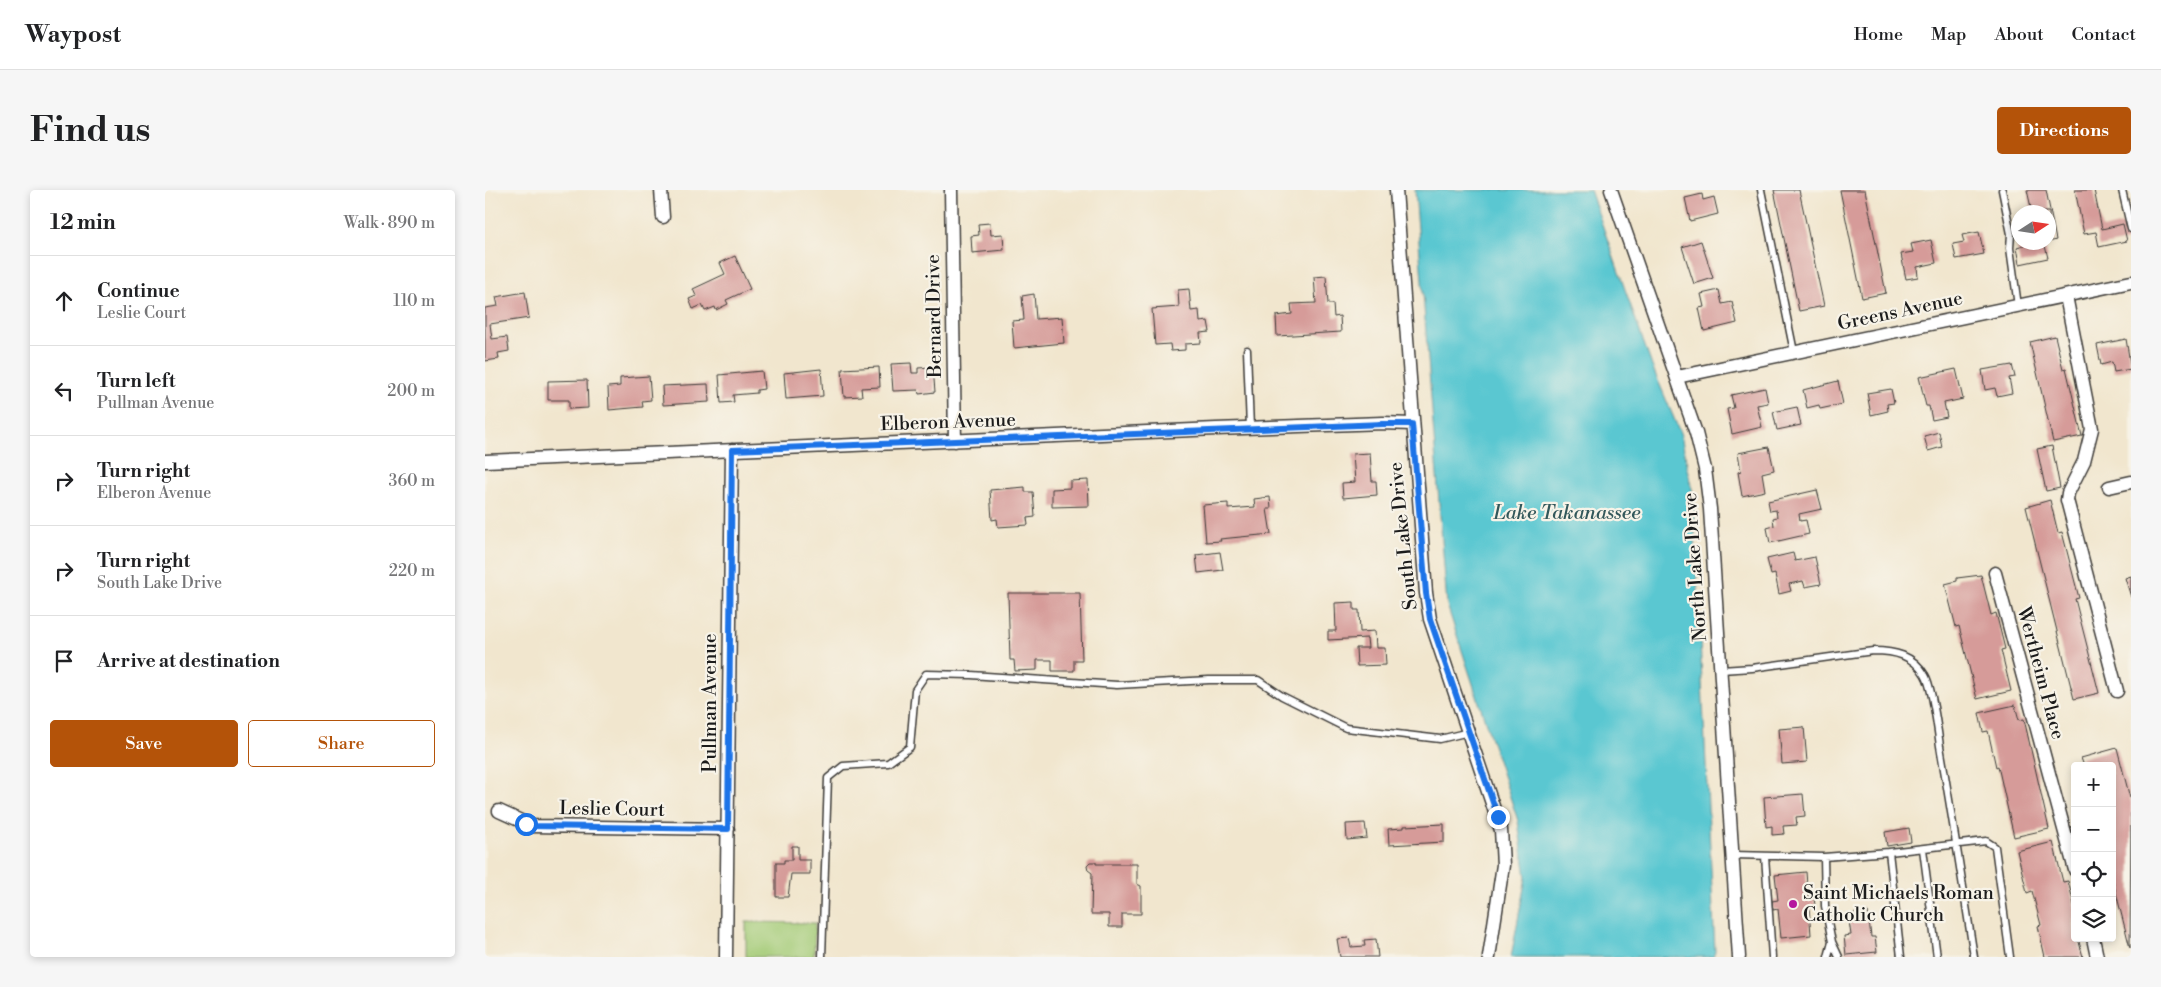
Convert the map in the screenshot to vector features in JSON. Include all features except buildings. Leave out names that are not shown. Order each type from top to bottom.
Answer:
[{"type":"street","points":[[661,190],[663,217]]},
{"type":"street","name":"Bernard Drive","points":[[951,190],[955,441]]},
{"type":"street","name":"South Lake Drive","points":[[1396,190],[1412,424],[1426,593],[1430,619],[1498,817],[1503,848],[1501,883],[1489,957]]},
{"type":"street","name":"North Lake Drive","points":[[1611,190],[1696,433],[1705,469],[1721,670],[1739,957]]},
{"type":"street","name":"Greens Avenue","points":[[1677,377],[2131,282]]},
{"type":"street","points":[[2066,296],[2092,429],[2084,461],[2068,493],[2067,500],[2117,691]]},
{"type":"street","name":"Elberon Avenue","points":[[485,461],[1250,428],[1412,424]]},
{"type":"street","name":"Pullman Avenue","points":[[726,957],[732,450]]},
{"type":"street","points":[[2109,486],[2131,482]]},
{"type":"street","name":"Wertheim Place","points":[[1995,572],[2071,855]]},
{"type":"street","name":"Leslie Court","points":[[499,811],[532,826],[728,829]]},
{"type":"street","points":[[2094,942],[2097,957]]},
{"type":"lane","points":[[1761,190],[1795,352]]},
{"type":"lane","points":[[2002,190],[2011,234],[2009,248],[2018,306]]},
{"type":"lane","points":[[2122,190],[2131,229]]},
{"type":"lane","points":[[1247,350],[1250,428]]},
{"type":"lane","points":[[1721,670],[1752,668],[1873,651],[1893,651],[1915,661],[1927,677],[1957,845],[1974,957]]},
{"type":"lane","points":[[822,957],[828,778],[843,766],[888,763],[910,746],[915,690],[926,674],[971,675],[1117,685],[1209,680],[1258,680],[1282,696],[1346,728],[1440,739],[1469,732]]},
{"type":"lane","points":[[1733,855],[1824,857],[1923,849],[1986,841],[1995,848],[2010,957]]},
{"type":"lane","points":[[1923,849],[1937,957]]},
{"type":"lane","points":[[1889,852],[1901,957]]},
{"type":"lane","points":[[1765,856],[1772,957]]},
{"type":"lane","points":[[1824,857],[1825,906],[1832,942],[1839,957]]},
{"type":"lane","points":[[1828,957],[1832,942]]},
{"type":"green space","points":[[746,922],[815,923],[814,957],[746,957]]},
{"type":"water","name":"Lake Takanassee","points":[[1415,190],[1590,190],[1652,366],[1681,435],[1693,494],[1715,952],[1713,957],[1511,957],[1526,877],[1518,821],[1447,605]]},
{"type":"place","name":"Saint Michaels Roman Catholic Church","points":[[1793,904]]},
{"type":"route","points":[[526,824],[532,826],[728,829],[732,450],[1216,429],[1383,424],[1412,424],[1426,593],[1430,619],[1498,817]]}]
